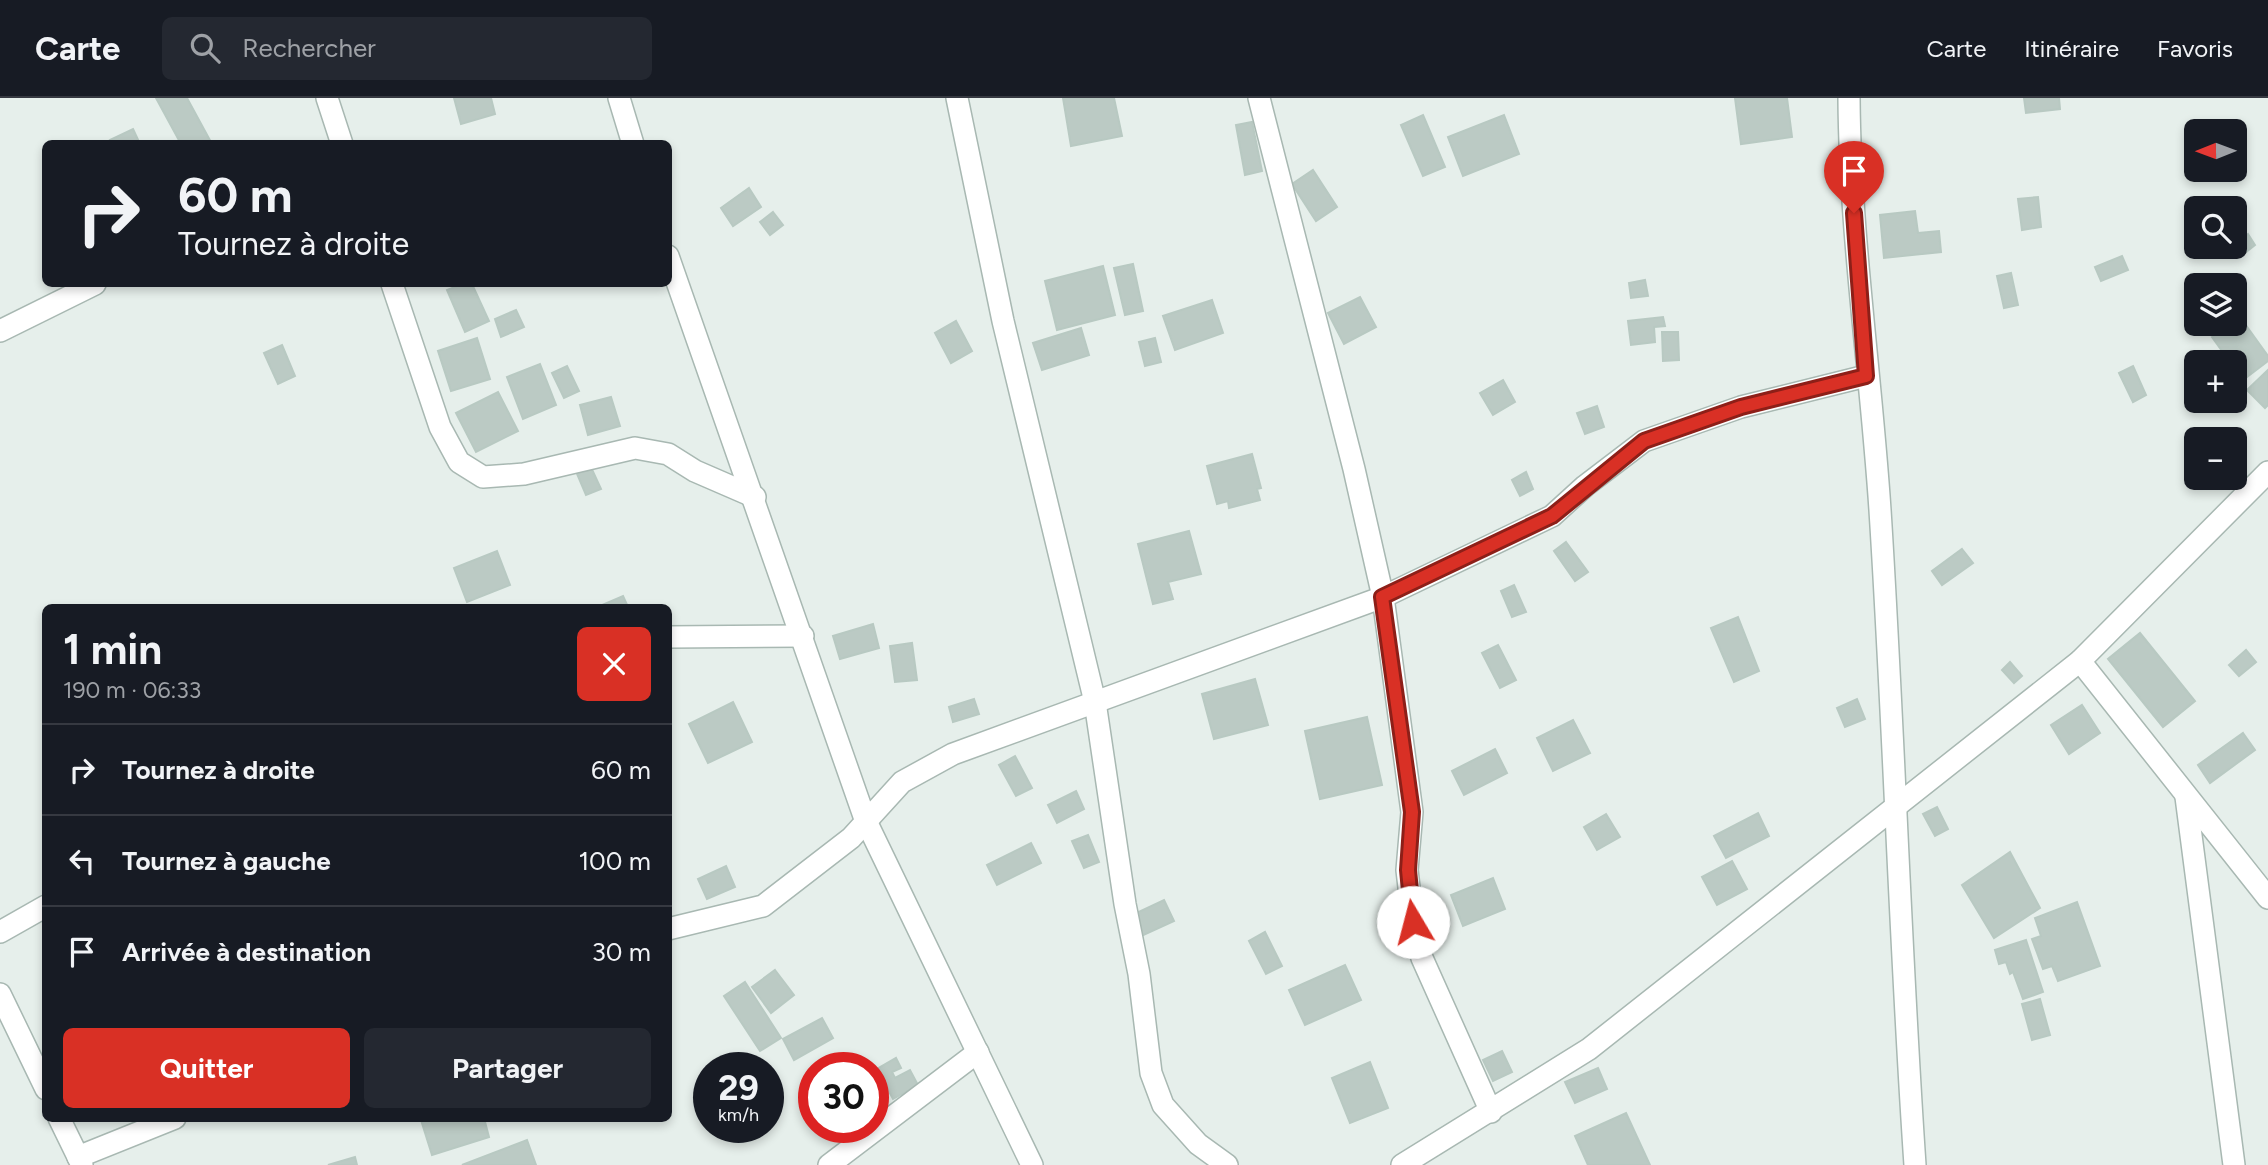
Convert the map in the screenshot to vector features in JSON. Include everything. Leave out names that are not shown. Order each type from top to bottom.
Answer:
[{"type":"street","points":[[327,98],[341,140]]},
{"type":"street","points":[[619,98],[632,140]]},
{"type":"street","points":[[957,98],[1003,321],[1095,702],[1125,904],[1139,974],[1151,1073],[1163,1105],[1198,1144],[1227,1165]]},
{"type":"street","points":[[1259,98],[1354,469],[1382,597],[1412,812],[1408,870],[1413,922],[1422,958],[1491,1112]]},
{"type":"street","points":[[1849,98],[1855,236],[1880,506],[1898,804],[1904,1004],[1915,1165]]},
{"type":"street","points":[[672,267],[755,497],[865,819],[1032,1165]]},
{"type":"street","points":[[0,331],[89,287]]},
{"type":"street","points":[[393,287],[440,427],[459,462],[483,477],[524,474],[635,448],[668,454],[695,471],[755,497]]},
{"type":"street","points":[[672,928],[763,906],[851,838],[865,819],[902,782],[921,769],[1382,597],[1552,516],[1644,441],[1730,410],[1866,376]]},
{"type":"street","points":[[1402,1165],[1589,1049],[2080,661],[2268,472]]},
{"type":"street","points":[[672,637],[803,636]]},
{"type":"street","points":[[2080,661],[2268,898]]},
{"type":"street","points":[[2186,797],[2234,1165]]},
{"type":"street","points":[[0,932],[42,908]]},
{"type":"street","points":[[0,994],[42,1082]]},
{"type":"street","points":[[829,1165],[978,1052]]},
{"type":"street","points":[[61,1122],[80,1161],[166,1122]]},
{"type":"building","points":[[156,98],[187,98],[210,140],[179,140]]},
{"type":"building","points":[[454,98],[491,98],[495,114],[461,124]]},
{"type":"building","points":[[1063,98],[1114,98],[1122,136],[1071,146]]},
{"type":"building","points":[[1735,98],[1787,98],[1792,137],[1741,144]]},
{"type":"building","points":[[2024,98],[2059,98],[2060,109],[2026,113]]},
{"type":"building","points":[[1423,115],[1445,167],[1423,176],[1401,125]]},
{"type":"building","points":[[1504,115],[1519,154],[1463,176],[1448,137]]},
{"type":"building","points":[[1252,122],[1262,171],[1245,175],[1236,125]]},
{"type":"building","points":[[133,129],[138,140],[110,140]]},
{"type":"building","points":[[1313,170],[1337,207],[1316,221],[1292,184]]},
{"type":"building","points":[[749,188],[761,207],[733,226],[721,208]]},
{"type":"building","points":[[2038,197],[2041,227],[2022,230],[2018,199]]},
{"type":"building","points":[[1915,211],[1918,233],[1939,231],[1941,252],[1884,258],[1880,215]]},
{"type":"building","points":[[773,212],[783,225],[770,235],[760,222]]},
{"type":"building","points":[[2247,235],[2255,245],[2247,251]]},
{"type":"building","points":[[2122,256],[2128,270],[2101,281],[2095,267]]},
{"type":"building","points":[[1133,264],[1143,311],[1125,315],[1114,268]]},
{"type":"building","points":[[1103,266],[1115,315],[1057,330],[1045,281]]},
{"type":"building","points":[[2011,273],[2018,305],[2004,308],[1997,276]]},
{"type":"building","points":[[1645,280],[1648,296],[1631,298],[1629,283]]},
{"type":"building","points":[[454,287],[473,287],[489,321],[465,332],[447,290]]},
{"type":"building","points":[[1360,297],[1376,327],[1344,344],[1328,313]]},
{"type":"building","points":[[1212,300],[1223,333],[1175,350],[1163,316]]},
{"type":"building","points":[[516,310],[524,327],[501,337],[495,319]]},
{"type":"building","points":[[1663,317],[1665,326],[1654,327],[1655,342],[1631,345],[1628,321]]},
{"type":"building","points":[[956,321],[972,351],[951,363],[935,333]]},
{"type":"building","points":[[2247,327],[2268,356],[2268,361],[2247,377],[2247,350],[2221,350],[2212,337],[2247,336]]},
{"type":"building","points":[[1081,328],[1089,355],[1042,370],[1033,343]]},
{"type":"building","points":[[1662,332],[1678,332],[1679,360],[1663,361]]},
{"type":"building","points":[[477,338],[490,379],[451,391],[438,351]]},
{"type":"building","points":[[1155,338],[1161,362],[1145,366],[1139,342]]},
{"type":"building","points":[[282,345],[295,376],[278,384],[264,353]]},
{"type":"building","points":[[540,364],[556,405],[523,419],[507,377]]},
{"type":"building","points":[[567,366],[579,391],[564,398],[552,373]]},
{"type":"building","points":[[2133,366],[2146,395],[2133,402],[2119,373]]},
{"type":"building","points":[[2268,370],[2268,405],[2265,408],[2247,390]]},
{"type":"building","points":[[1503,380],[1515,402],[1493,415],[1480,393]]},
{"type":"building","points":[[498,392],[518,431],[476,452],[456,413]]},
{"type":"building","points":[[611,397],[620,426],[588,435],[580,405]]},
{"type":"building","points":[[1597,406],[1604,427],[1585,434],[1577,413]]},
{"type":"building","points":[[1252,454],[1261,488],[1257,489],[1260,500],[1229,508],[1228,501],[1217,504],[1207,466]]},
{"type":"building","points":[[589,463],[601,489],[586,495],[575,469]]},
{"type":"building","points":[[1526,472],[1533,489],[1520,496],[1512,480]]},
{"type":"building","points":[[1189,531],[1201,574],[1168,582],[1173,599],[1153,604],[1138,544]]},
{"type":"building","points":[[1566,542],[1588,572],[1575,581],[1554,551]]},
{"type":"building","points":[[1962,549],[1973,563],[1942,585],[1932,571]]},
{"type":"building","points":[[497,551],[510,585],[467,602],[454,568]]},
{"type":"building","points":[[1514,585],[1526,612],[1512,617],[1501,591]]},
{"type":"building","points":[[623,596],[627,604],[605,604]]},
{"type":"building","points":[[1738,617],[1759,671],[1734,682],[1711,628]]},
{"type":"building","points":[[873,624],[879,648],[840,659],[833,636]]},
{"type":"building","points":[[2140,633],[2195,701],[2163,727],[2108,659]]},
{"type":"building","points":[[912,643],[917,680],[895,682],[890,646]]},
{"type":"building","points":[[1498,645],[1516,680],[1500,688],[1482,653]]},
{"type":"building","points":[[2246,650],[2256,662],[2239,676],[2229,665]]},
{"type":"building","points":[[2010,662],[2022,676],[2014,683],[2002,670]]},
{"type":"building","points":[[1255,679],[1268,725],[1214,739],[1202,694]]},
{"type":"building","points":[[974,699],[979,714],[953,722],[949,707]]},
{"type":"building","points":[[1857,699],[1865,719],[1845,727],[1837,708]]},
{"type":"building","points":[[733,702],[752,742],[708,763],[689,724]]},
{"type":"building","points":[[2082,705],[2100,733],[2069,754],[2051,725]]},
{"type":"building","points":[[1367,717],[1382,785],[1320,799],[1305,731]]},
{"type":"building","points":[[1573,720],[1590,753],[1553,771],[1537,738]]},
{"type":"building","points":[[2243,733],[2255,750],[2210,783],[2198,765]]},
{"type":"building","points":[[1495,749],[1507,773],[1464,795],[1452,771]]},
{"type":"building","points":[[1015,756],[1032,788],[1016,796],[999,765]]},
{"type":"building","points":[[1076,791],[1084,809],[1057,823],[1048,805]]},
{"type":"building","points":[[1937,807],[1948,829],[1935,836],[1923,814]]},
{"type":"building","points":[[1758,813],[1769,836],[1726,858],[1714,836]]},
{"type":"building","points":[[1606,814],[1620,837],[1597,850],[1584,827]]},
{"type":"building","points":[[1088,835],[1099,862],[1084,868],[1072,841]]},
{"type":"building","points":[[1031,843],[1041,863],[997,885],[987,865]]},
{"type":"building","points":[[2010,852],[2040,908],[1994,938],[1962,885]]},
{"type":"building","points":[[1732,861],[1747,889],[1717,905],[1702,877]]},
{"type":"building","points":[[726,866],[735,887],[707,899],[698,879]]},
{"type":"building","points":[[1493,878],[1505,909],[1463,926],[1451,895]]},
{"type":"building","points":[[1164,900],[1174,921],[1137,938],[1128,917]]},
{"type":"building","points":[[2077,902],[2100,966],[2058,981],[2052,966],[2043,969],[2032,939],[2041,936],[2035,918]]},
{"type":"building","points":[[1265,932],[1282,966],[1266,974],[1249,941]]},
{"type":"building","points":[[2026,940],[2043,992],[2023,999],[2013,972],[2010,974],[2006,962],[1999,964],[1995,950]]},
{"type":"building","points":[[1345,965],[1361,1000],[1305,1025],[1289,990]]},
{"type":"building","points":[[775,970],[794,995],[771,1013],[752,987]]},
{"type":"building","points":[[745,982],[781,1038],[760,1051],[724,996]]},
{"type":"building","points":[[2040,999],[2050,1035],[2032,1040],[2022,1004]]},
{"type":"building","points":[[822,1018],[833,1038],[808,1052],[798,1052],[798,1058],[794,1060],[783,1039]]},
{"type":"building","points":[[1502,1051],[1512,1072],[1493,1081],[1483,1060]]},
{"type":"building","points":[[896,1058],[901,1068],[892,1072],[895,1078],[910,1070],[918,1085],[893,1099],[889,1092],[889,1062]]},
{"type":"building","points":[[1370,1062],[1388,1108],[1350,1123],[1332,1078]]},
{"type":"building","points":[[1598,1068],[1607,1089],[1575,1103],[1565,1082]]},
{"type":"building","points":[[1626,1113],[1650,1165],[1588,1165],[1575,1136]]},
{"type":"building","points":[[422,1122],[485,1122],[489,1137],[432,1155]]},
{"type":"building","points":[[527,1140],[536,1165],[462,1165]]},
{"type":"building","points":[[355,1157],[357,1165],[328,1165]]},
{"type":"route","points":[[1413,922],[1408,870],[1412,812],[1397,687],[1382,597],[1552,516],[1585,486],[1644,441],[1697,420],[1741,407],[1866,376],[1854,213]]}]
